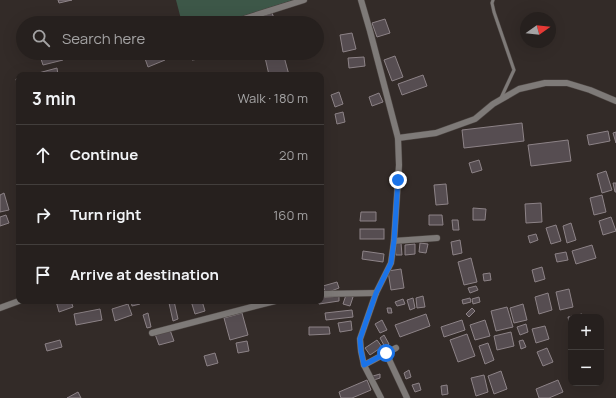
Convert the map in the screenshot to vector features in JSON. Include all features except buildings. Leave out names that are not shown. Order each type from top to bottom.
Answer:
[{"type":"street","points":[[253,16],[304,0]]},
{"type":"street","points":[[361,0],[398,138],[399,165],[394,241],[391,263],[376,293],[360,339],[364,365],[381,398]]},
{"type":"street","points":[[398,138],[436,133],[475,119],[493,104],[519,89],[544,83],[567,83],[590,90],[616,101]]},
{"type":"street","points":[[394,241],[437,238]]},
{"type":"street","points":[[324,294],[376,293]]},
{"type":"street","points":[[0,308],[16,302]]},
{"type":"street","points":[[152,333],[263,304]]},
{"type":"street","points":[[364,365],[396,348]]},
{"type":"street","points":[[386,353],[407,398]]},
{"type":"lane","points":[[493,0],[492,3],[494,12],[514,70],[500,100]]},
{"type":"green space","points":[[176,0],[293,0],[243,16],[180,16]]},
{"type":"route","points":[[386,353],[364,365],[360,339],[376,293],[391,263],[398,180]]}]
